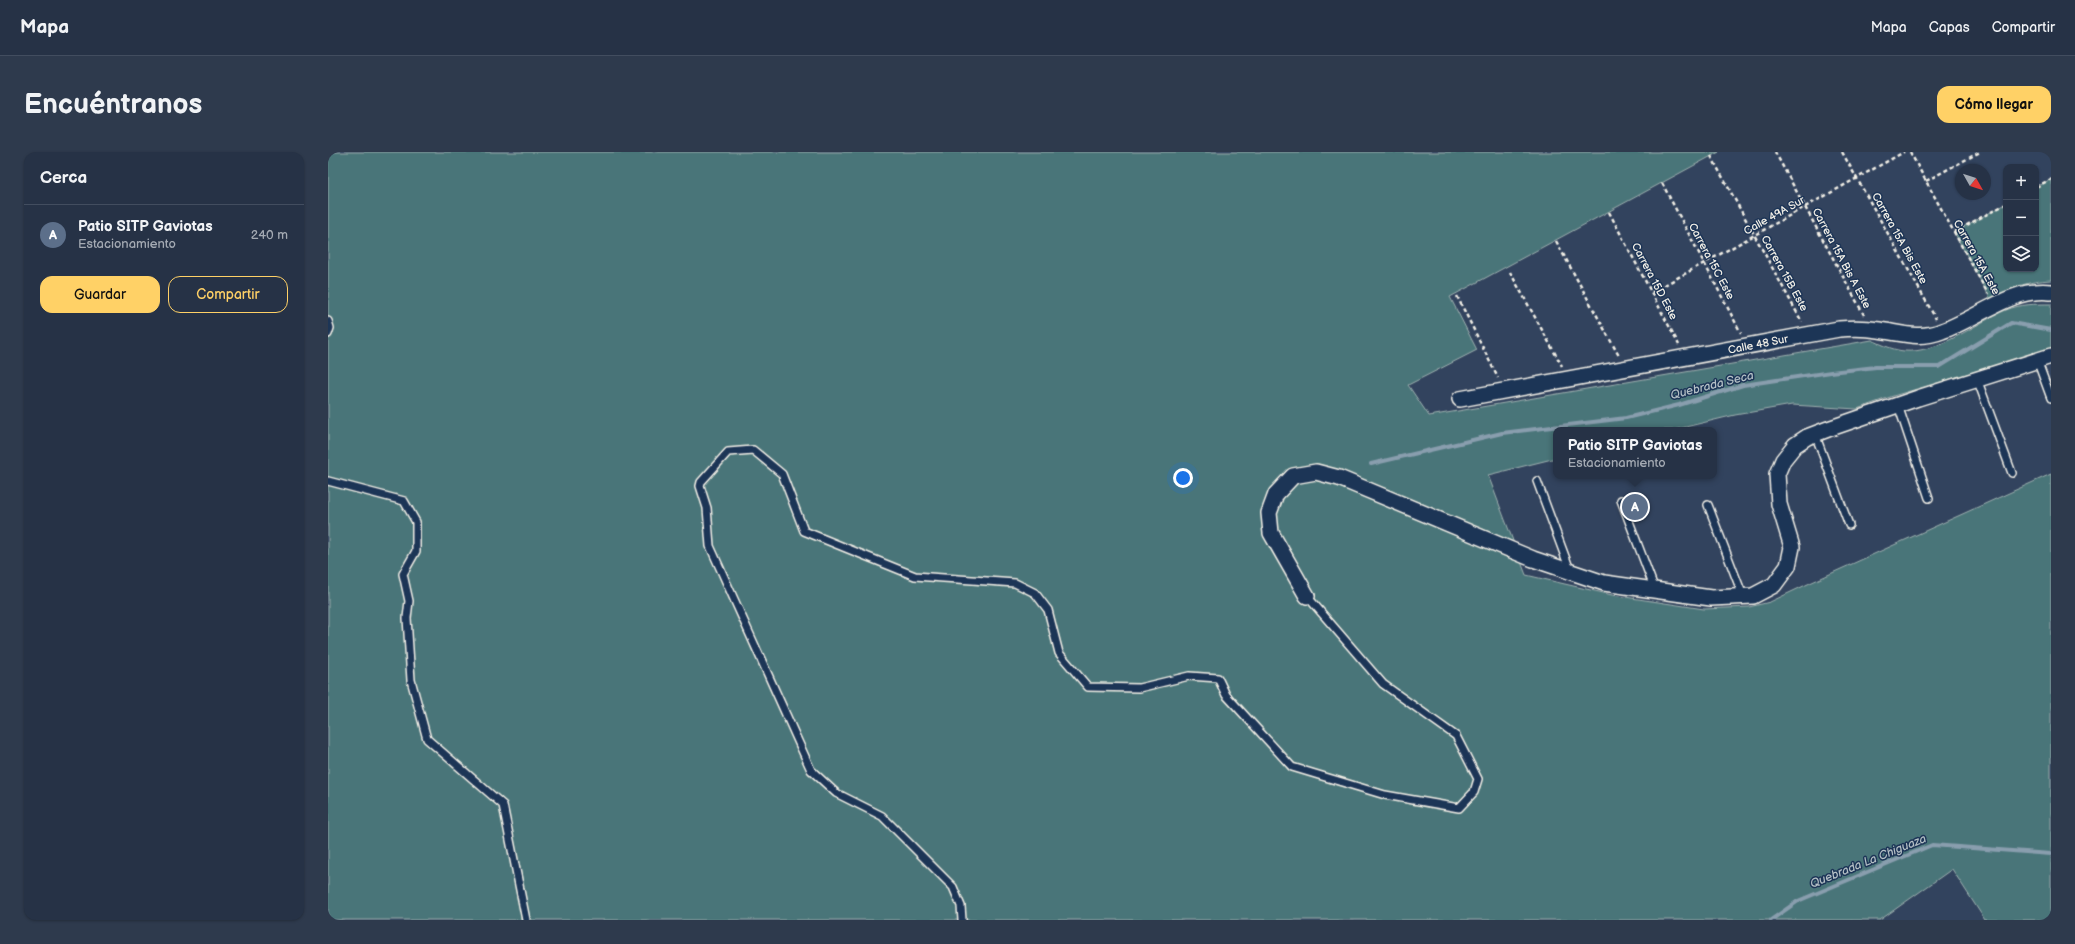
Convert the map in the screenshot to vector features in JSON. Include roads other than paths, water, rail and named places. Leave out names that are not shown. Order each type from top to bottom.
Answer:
[{"type":"street","name":"Calle 48 Sur","points":[[1460,399],[1839,329],[1871,329],[1912,336],[1943,331],[1995,306],[2029,293],[2051,292]]},
{"type":"street","points":[[1307,596],[1271,533],[1270,513],[1276,494],[1292,476],[1316,472],[1339,478],[1533,560],[1604,583],[1711,598],[1753,596],[1774,585],[1788,566],[1792,548],[1779,504],[1777,474],[1788,453],[1807,437],[1898,405],[2051,356]]},
{"type":"lane","points":[[328,321],[330,328],[328,334]]},
{"type":"lane","points":[[2036,360],[2051,398]]},
{"type":"lane","points":[[1977,379],[2012,473]]},
{"type":"lane","points":[[1898,405],[1929,498]]},
{"type":"lane","points":[[1815,434],[1849,525]]},
{"type":"lane","points":[[962,920],[961,906],[952,887],[882,816],[836,793],[811,770],[710,546],[707,508],[700,486],[728,452],[752,450],[782,474],[804,531],[915,576],[1015,583],[1035,593],[1048,610],[1059,652],[1088,687],[1139,688],[1189,676],[1218,678],[1226,695],[1292,767],[1385,795],[1459,808],[1474,792],[1478,779],[1456,736],[1382,684],[1307,596]]},
{"type":"lane","points":[[328,481],[404,501],[416,522],[416,551],[403,574],[409,601],[407,618],[411,680],[427,739],[503,805],[526,920]]},
{"type":"lane","points":[[1537,481],[1571,572]]},
{"type":"lane","points":[[1621,500],[1656,591]]},
{"type":"lane","points":[[1708,505],[1743,597]]},
{"type":"waterway","name":"Quebrada Seca","points":[[1371,464],[1502,433],[1626,418],[1679,405],[1743,385],[1876,367],[1939,367],[2011,323],[2051,330]]},
{"type":"waterway","name":"Quebrada La Chiguaza","points":[[1771,920],[1798,901],[1932,845],[2051,854]]},
{"type":"place","name":"Patio SITP Gaviotas","points":[[1635,507]]}]
